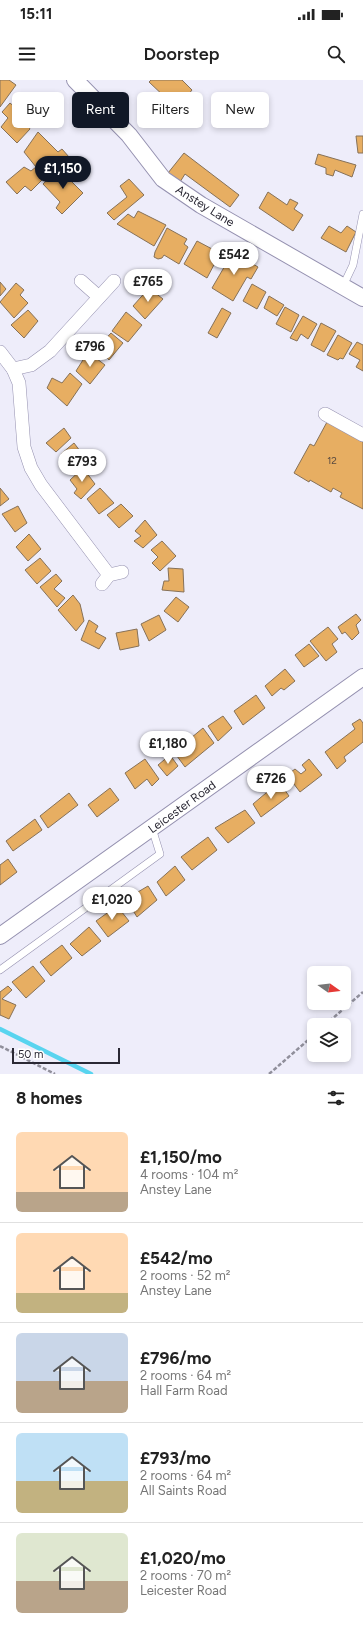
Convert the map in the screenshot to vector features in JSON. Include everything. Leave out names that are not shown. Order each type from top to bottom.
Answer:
[{"type":"street","name":"Anstey Lane","points":[[75,80],[129,135],[163,179],[201,205],[363,298]]},
{"type":"street","points":[[82,281],[99,297]]},
{"type":"street","points":[[13,369],[31,364],[50,351],[114,281]]},
{"type":"street","points":[[0,352],[13,369],[19,383],[24,447],[31,468],[111,577]]},
{"type":"street","points":[[325,414],[363,435]]},
{"type":"street","name":"Leicester Road","points":[[0,936],[363,677]]},
{"type":"lane","points":[[343,286],[353,265],[363,214]]},
{"type":"lane","points":[[0,970],[160,854],[152,828]]},
{"type":"path","points":[[333,1018],[363,992]]},
{"type":"path","points":[[269,1074],[307,1041]]},
{"type":"path","points":[[0,1046],[56,1074]]},
{"type":"building","points":[[0,80],[9,80],[16,85],[0,107]]},
{"type":"building","points":[[151,80],[182,80],[192,90],[190,92],[160,92],[149,82]]},
{"type":"building","points":[[10,103],[12,105],[12,128],[30,129],[17,143],[1,127],[8,118],[2,112]]},
{"type":"building","points":[[38,132],[58,152],[62,149],[69,157],[64,162],[59,158],[44,172],[47,175],[31,191],[25,186],[17,194],[6,182],[24,167],[31,171],[36,167],[24,152]]},
{"type":"building","points":[[356,136],[363,136],[363,153],[358,153]]},
{"type":"building","points":[[184,153],[239,195],[230,207],[185,174],[180,182],[168,173]]},
{"type":"building","points":[[318,154],[356,165],[352,177],[335,170],[333,176],[326,174],[326,168],[315,164]]},
{"type":"building","points":[[59,169],[83,193],[62,214],[56,208],[60,202],[43,184]]},
{"type":"building","points":[[129,179],[144,195],[114,220],[107,213],[127,197],[120,186]]},
{"type":"building","points":[[268,192],[287,205],[290,199],[298,203],[294,209],[303,215],[293,231],[259,208]]},
{"type":"building","points":[[138,211],[166,225],[154,246],[117,224],[128,214],[134,218]]},
{"type":"building","points":[[329,226],[341,233],[347,226],[356,232],[346,252],[321,238]]},
{"type":"building","points":[[167,228],[187,239],[184,244],[188,247],[179,264],[164,255],[162,258],[158,259],[154,257]]},
{"type":"building","points":[[197,241],[214,250],[211,256],[217,259],[207,278],[184,264]]},
{"type":"building","points":[[233,252],[258,267],[251,279],[247,277],[233,301],[212,288]]},
{"type":"building","points":[[0,282],[6,289],[0,296]]},
{"type":"building","points":[[16,283],[24,290],[20,295],[28,303],[14,318],[0,302]]},
{"type":"building","points":[[252,284],[266,292],[257,309],[243,301]]},
{"type":"building","points":[[149,288],[163,299],[145,319],[133,306]]},
{"type":"building","points":[[269,296],[284,305],[277,316],[264,308]]},
{"type":"building","points":[[285,307],[299,315],[291,332],[276,324]]},
{"type":"building","points":[[222,308],[231,313],[217,338],[208,333]]},
{"type":"building","points":[[28,310],[38,321],[24,338],[11,325]]},
{"type":"building","points":[[126,312],[142,325],[128,342],[112,331]]},
{"type":"building","points":[[303,316],[317,324],[308,339],[301,334],[297,341],[290,338]]},
{"type":"building","points":[[321,323],[336,331],[324,352],[311,345]]},
{"type":"building","points":[[111,333],[123,343],[109,360],[97,348]]},
{"type":"building","points":[[338,335],[352,343],[343,359],[340,358],[338,360],[327,355]]},
{"type":"building","points":[[357,342],[363,345],[363,371],[356,367],[360,360],[349,354]]},
{"type":"building","points":[[88,352],[105,365],[90,384],[76,371]]},
{"type":"building","points":[[70,373],[82,384],[67,406],[47,388],[52,378],[62,383]]},
{"type":"building","points":[[327,422],[363,442],[363,509],[340,497],[342,493],[333,488],[331,492],[294,473],[310,444],[314,446]]},
{"type":"building","points":[[64,428],[71,438],[56,452],[46,443]]},
{"type":"building","points":[[74,443],[86,459],[73,470],[61,454]]},
{"type":"building","points":[[83,468],[95,484],[81,499],[74,493],[77,489],[70,480]]},
{"type":"building","points":[[0,488],[9,499],[0,506]]},
{"type":"building","points":[[100,488],[114,503],[99,514],[87,499]]},
{"type":"building","points":[[121,504],[133,516],[119,528],[107,515]]},
{"type":"building","points":[[18,506],[27,523],[15,532],[2,514]]},
{"type":"building","points":[[145,520],[157,535],[143,548],[134,541],[141,536],[135,531]]},
{"type":"building","points":[[29,534],[41,549],[28,561],[16,547]]},
{"type":"building","points":[[162,541],[176,556],[160,571],[152,563],[158,557],[151,550]]},
{"type":"building","points":[[40,558],[51,571],[37,584],[25,570]]},
{"type":"building","points":[[168,568],[183,569],[184,592],[162,590],[164,581],[169,581]]},
{"type":"building","points":[[56,574],[62,581],[54,589],[65,598],[57,607],[40,587]]},
{"type":"building","points":[[73,595],[80,604],[84,621],[76,631],[58,610]]},
{"type":"building","points":[[176,597],[189,607],[178,622],[164,611]]},
{"type":"building","points":[[356,614],[361,620],[356,625],[359,633],[352,640],[345,632],[342,634],[338,627]]},
{"type":"building","points":[[159,615],[166,630],[149,641],[141,624]]},
{"type":"building","points":[[89,620],[98,626],[95,632],[106,638],[99,649],[81,640]]},
{"type":"building","points":[[328,627],[338,639],[332,644],[337,652],[326,661],[310,641]]},
{"type":"building","points":[[137,629],[139,646],[120,650],[116,633]]},
{"type":"building","points":[[309,644],[319,656],[304,667],[295,655]]},
{"type":"building","points":[[285,669],[295,681],[284,690],[281,688],[272,696],[265,686]]},
{"type":"building","points":[[256,695],[265,708],[243,725],[234,711]]},
{"type":"building","points":[[223,716],[232,728],[218,741],[208,726]]},
{"type":"building","points":[[360,719],[363,723],[363,742],[344,757],[346,761],[337,769],[325,752],[355,729],[352,724]]},
{"type":"building","points":[[203,728],[214,743],[185,767],[174,752]]},
{"type":"building","points":[[170,755],[178,766],[167,776],[158,765]]},
{"type":"building","points":[[145,759],[159,779],[152,786],[147,779],[135,789],[125,773]]},
{"type":"building","points":[[309,759],[322,775],[300,792],[287,775],[295,769],[301,774],[306,770],[302,765]]},
{"type":"building","points":[[279,782],[289,796],[261,817],[253,804]]},
{"type":"building","points":[[110,788],[119,800],[97,817],[88,805]]},
{"type":"building","points":[[69,793],[78,805],[48,828],[40,816]]},
{"type":"building","points":[[245,810],[255,823],[228,843],[215,828]]},
{"type":"building","points":[[35,819],[42,830],[13,851],[6,841]]},
{"type":"building","points":[[208,837],[217,850],[192,870],[181,857]]},
{"type":"building","points":[[8,859],[17,872],[0,885],[0,865]]},
{"type":"building","points":[[175,866],[185,880],[166,896],[157,882]]},
{"type":"building","points":[[148,886],[157,900],[137,917],[126,899]]},
{"type":"building","points":[[117,906],[129,921],[108,937],[96,921]]},
{"type":"building","points":[[89,927],[101,941],[82,956],[70,944]]},
{"type":"building","points":[[62,945],[72,958],[51,976],[40,962]]},
{"type":"building","points":[[33,966],[45,981],[26,998],[12,982]]},
{"type":"building","points":[[8,986],[12,990],[2,999],[16,1005],[9,1019],[0,1015],[0,992]]},
{"type":"waterway","points":[[0,1029],[91,1074]]}]
